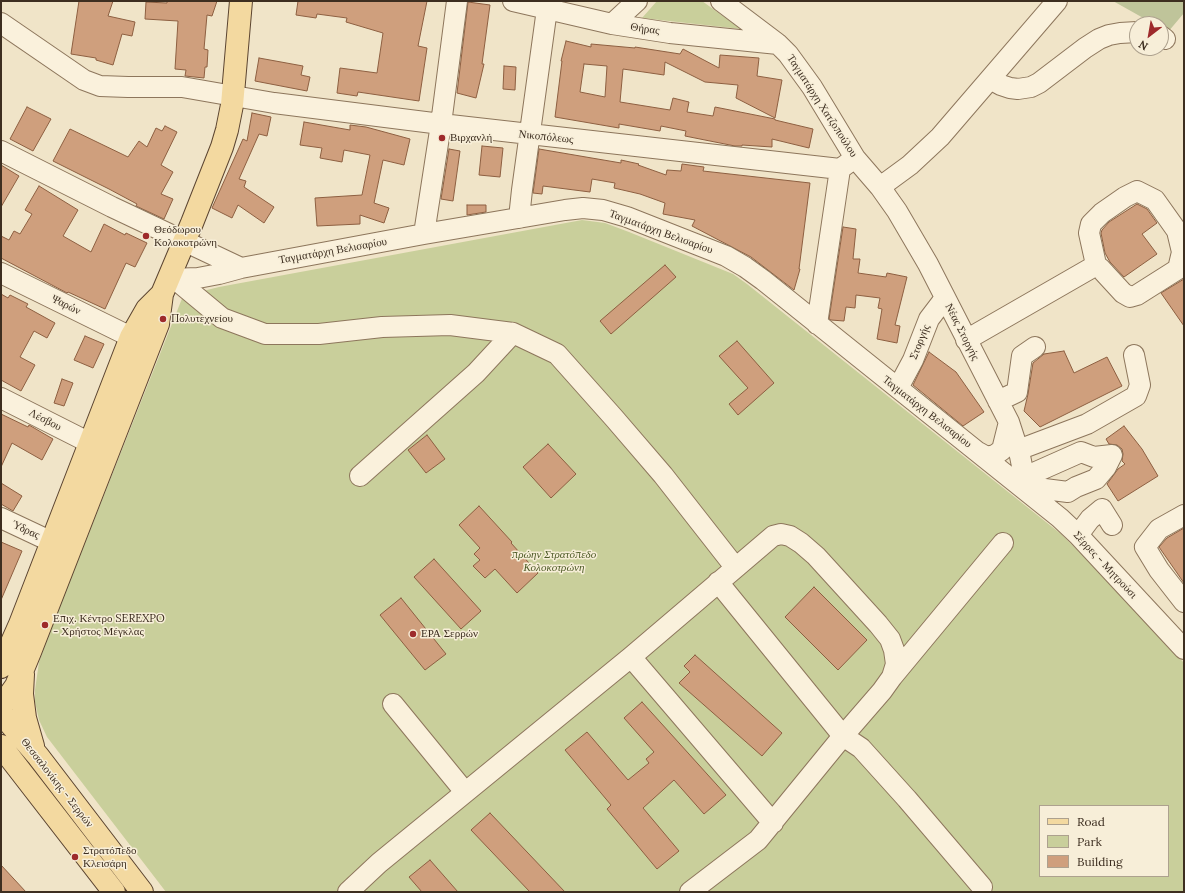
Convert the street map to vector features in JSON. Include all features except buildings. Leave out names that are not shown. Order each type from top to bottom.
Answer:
[{"type":"main road","points":[[1,706],[14,689],[23,668],[158,324],[168,284],[222,147],[229,122],[233,96],[241,1]]},
{"type":"main road","points":[[1,668],[8,643],[52,542],[131,337],[147,309],[168,284]]},
{"type":"main road","points":[[23,668],[22,690],[25,718],[30,737],[38,756]]},
{"type":"main road","name":"Θεσσαλονίκης - Σερρών","points":[[1,712],[38,756],[142,892]]},
{"type":"main road","name":"Θεσσαλονίκης - Σερρών","points":[[1,746],[114,892]]},
{"type":"street","points":[[424,234],[441,124],[457,1]]},
{"type":"street","name":"Θήρας","points":[[513,1],[612,24],[778,44]]},
{"type":"street","points":[[612,24],[637,1]]},
{"type":"street","name":"Ταγματάρχη Χατζοπούλου","points":[[721,1],[778,44],[796,64],[848,163],[880,187]]},
{"type":"street","points":[[880,187],[924,154],[960,115],[1057,1]]},
{"type":"street","points":[[519,218],[547,9]]},
{"type":"street","name":"Νικοπόλεως","points":[[1,23],[75,74],[94,84],[118,87],[182,87],[274,103],[530,135],[848,163]]},
{"type":"street","points":[[990,79],[1010,88],[1018,89],[1031,87],[1049,76],[1099,39],[1108,35],[1129,32]]},
{"type":"street","points":[[1,151],[184,242],[241,268]]},
{"type":"street","name":"Ταγματάρχη Χατζοπούλου","points":[[817,324],[848,163]]},
{"type":"street","name":"Νέας Στοργής","points":[[880,187],[908,229],[1008,422],[1022,466],[1021,486]]},
{"type":"street","points":[[966,340],[1093,267],[1100,268],[1123,293],[1130,297],[1137,295],[1178,269],[1182,252],[1177,231],[1155,200],[1137,191],[1125,197],[1102,213],[1090,224],[1089,233],[1095,260],[1093,267]]},
{"type":"street","name":"Ταγματάρχη Βελισαρίου","points":[[168,284],[241,268],[424,234],[565,210],[583,208],[603,210],[627,217],[736,261],[763,280],[1021,486]]},
{"type":"street","name":"Ψαρών","points":[[1,273],[131,337]]},
{"type":"street","points":[[168,284],[222,318],[265,334],[319,334],[382,327],[450,325],[513,333],[557,354],[670,484],[735,568]]},
{"type":"street","name":"Στοργής","points":[[898,388],[913,360],[930,319],[944,298]]},
{"type":"street","points":[[360,476],[476,373],[513,333]]},
{"type":"street","points":[[998,401],[1017,392],[1022,356],[1036,347]]},
{"type":"street","points":[[1018,450],[1087,424],[1136,396],[1140,385],[1134,354]]},
{"type":"street","name":"Λέσβου","points":[[1,398],[90,443]]},
{"type":"street","points":[[978,452],[987,457],[996,455],[1002,450],[1008,422]]},
{"type":"street","name":"Σέρρες - Μητρούσι","points":[[1021,486],[1078,535],[1184,648]]},
{"type":"street","points":[[1078,535],[1090,519],[1102,509],[1112,525]]},
{"type":"street","points":[[1184,515],[1160,529],[1145,547],[1159,570],[1184,602]]},
{"type":"street","name":"Ύδρας","points":[[1,518],[52,542]]},
{"type":"street","points":[[348,892],[379,863],[631,657],[773,536],[781,534],[790,536],[802,543],[816,556],[890,640],[894,650],[896,664],[892,676]]},
{"type":"street","points":[[690,892],[758,840],[1003,543]]},
{"type":"street","points":[[718,582],[843,736],[861,748],[907,799],[982,887]]},
{"type":"street","points":[[631,657],[773,823]]},
{"type":"street","points":[[393,704],[465,792]]},
{"type":"green space","points":[[657,1],[702,1],[741,29],[642,18]]},
{"type":"green space","points":[[1113,1],[1184,1],[1184,13],[1169,31],[1169,16],[1140,16]]},
{"type":"green space","name":"πρώην Στρατόπεδο Κολοκοτρώνη","points":[[582,220],[605,223],[733,274],[1061,534],[1109,581],[1184,663],[1184,892],[166,892],[47,737],[39,720],[35,702],[35,690],[39,662],[50,631],[183,296],[219,287]]},
{"type":"place","name":"Βιρχανλή","points":[[442,138]]},
{"type":"place","name":"Θεόδωρου Κολοκοτρώνη","points":[[146,236]]},
{"type":"place","name":"Πολυτεχνείου","points":[[163,319]]},
{"type":"place","name":"Επιχ. Κέντρο SEREXPO - Χρήστος Μέγκλας","points":[[45,625]]},
{"type":"place","name":"ΕΡΑ Σερρών","points":[[413,634]]},
{"type":"place","name":"Στρατόπεδο Κλεισάρη","points":[[75,857]]}]
